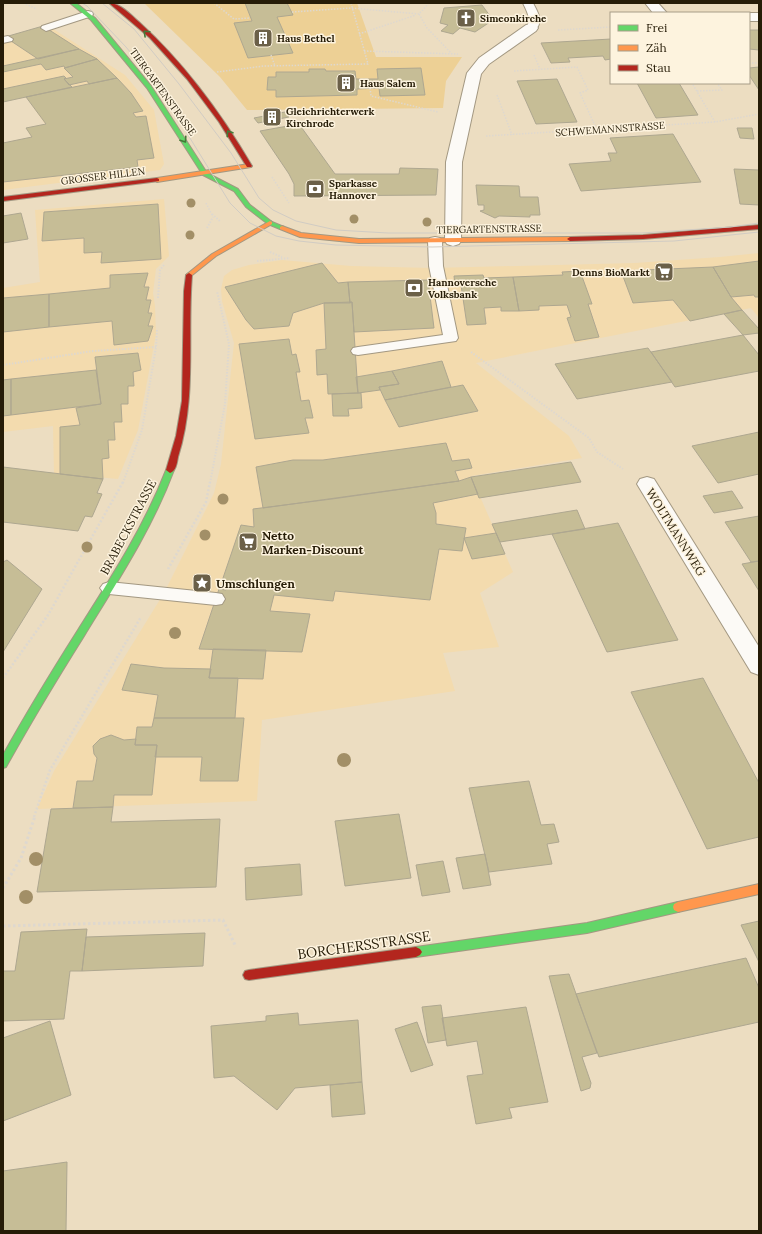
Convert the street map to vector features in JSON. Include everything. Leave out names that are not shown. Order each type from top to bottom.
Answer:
[{"type":"main road","name":"TIERGARTENSTRASSE","points":[[73,3],[88,14],[148,88],[197,159],[205,174],[236,190],[248,206],[270,223],[300,235],[359,241],[453,241],[643,237],[759,227]]},
{"type":"main road","name":"TIERGARTENSTRASSE","points":[[112,3],[164,50],[209,103],[241,151],[249,166]]},
{"type":"main road","name":"GROSSER HILLEN","points":[[3,199],[205,174],[249,166]]},
{"type":"main road","points":[[236,190],[249,166]]},
{"type":"main road","name":"BRABECKSTRASSE","points":[[3,764],[27,719],[127,560],[164,489],[184,420],[187,386],[186,295],[189,275],[214,255],[270,223]]},
{"type":"main road","name":"BORCHERSSTRASSE","points":[[249,975],[587,928],[759,889]]},
{"type":"street","points":[[651,3],[659,12]]},
{"type":"street","points":[[453,241],[454,162],[463,116],[474,73],[484,61],[531,28]]},
{"type":"street","name":"WOLTMANNWEG","points":[[647,484],[759,666]]},
{"type":"lane","points":[[528,3],[535,18],[534,25],[531,28]]},
{"type":"lane","points":[[46,28],[88,14]]},
{"type":"lane","points":[[358,351],[451,338],[436,266],[435,241]]},
{"type":"lane","points":[[109,588],[216,599]]},
{"type":"path","points":[[214,3],[234,19],[250,18]]},
{"type":"path","points":[[213,73],[275,66],[368,64],[351,8],[351,3]]},
{"type":"path","points":[[359,34],[419,14],[429,3]]},
{"type":"path","points":[[292,12],[351,8],[419,14]]},
{"type":"path","points":[[419,14],[427,28],[452,54]]},
{"type":"path","points":[[531,28],[546,31],[610,27]]},
{"type":"path","points":[[364,51],[468,54],[484,61]]},
{"type":"path","points":[[271,55],[275,66]]},
{"type":"path","points":[[510,71],[577,67],[588,90],[580,93],[596,130]]},
{"type":"path","points":[[693,84],[715,122]]},
{"type":"path","points":[[697,92],[722,90],[718,84]]},
{"type":"path","points":[[370,88],[370,96],[446,114],[463,116]]},
{"type":"path","points":[[496,91],[512,135]]},
{"type":"path","name":"SCHWEMANNSTRASSE","points":[[460,134],[512,135],[596,130],[715,122],[759,114]]},
{"type":"path","points":[[268,171],[288,203],[293,206]]},
{"type":"path","points":[[3,678],[48,615],[123,483],[142,430],[156,347],[157,326]]},
{"type":"path","name":"WOLTMANNWEG","points":[[451,338],[589,438],[597,452],[647,484]]},
{"type":"path","points":[[3,365],[93,351],[156,347]]},
{"type":"path","points":[[3,926],[223,920],[249,975]]},
{"type":"shaded area","points":[[144,3],[357,3],[376,57],[462,57],[446,81],[443,108],[247,110],[220,77]]},
{"type":"shaded area","points":[[47,25],[125,75],[154,110],[164,164],[160,170],[3,190],[3,143],[31,137],[26,128],[45,124],[26,97],[3,102],[3,43]]},
{"type":"shaded area","points":[[164,199],[169,256],[156,269],[153,293],[156,334],[138,430],[118,479],[54,473],[53,426],[3,432],[3,288],[40,282],[35,210]]},
{"type":"shaded area","points":[[759,253],[759,318],[751,308],[476,363],[569,436],[582,458],[471,476],[513,572],[480,593],[499,647],[443,653],[455,691],[262,720],[257,801],[37,809],[54,771],[164,593],[214,493],[221,464],[234,343],[222,301],[221,289],[224,276],[232,270],[249,265],[282,260],[351,266],[432,268],[635,263]]},
{"type":"building","name":"Haus Bethel","points":[[245,3],[287,3],[293,15],[277,17],[293,53],[248,58],[234,23],[252,21]]},
{"type":"building","name":"Simeonkirche","points":[[482,5],[493,20],[475,32],[460,28],[453,34],[441,31],[448,25],[440,23],[444,8]]},
{"type":"building","points":[[43,26],[79,49],[38,59],[5,37]]},
{"type":"building","points":[[750,30],[759,30],[759,50],[750,49]]},
{"type":"building","points":[[610,39],[610,59],[605,60],[603,56],[568,58],[570,62],[551,63],[541,43]]},
{"type":"building","points":[[79,49],[97,59],[65,68],[64,66],[46,70],[41,64],[3,72],[3,66]]},
{"type":"building","points":[[97,59],[117,78],[89,84],[87,81],[69,85],[64,79],[73,77],[64,68]]},
{"type":"building","points":[[759,67],[759,90],[750,76],[750,68]]},
{"type":"building","name":"Haus Salem","points":[[421,68],[425,95],[380,96],[379,88],[357,89],[357,95],[276,97],[276,90],[267,90],[268,77],[276,77],[276,72],[309,72],[309,69],[325,69],[326,71],[355,71],[356,79],[378,79],[377,69]]},
{"type":"building","points":[[64,76],[66,78],[64,79],[72,87],[3,102],[3,89]]},
{"type":"building","points":[[117,78],[131,93],[143,111],[133,113],[136,117],[146,116],[154,158],[137,160],[138,167],[3,182],[3,143],[32,137],[26,128],[46,124],[26,97]]},
{"type":"building","points":[[557,79],[577,122],[536,124],[517,81]]},
{"type":"building","points":[[638,84],[680,84],[698,115],[656,118]]},
{"type":"building","name":"Gleichrichterwerk Kirchrode","points":[[285,112],[289,117],[258,123],[254,118]]},
{"type":"building","points":[[299,124],[335,174],[399,174],[400,168],[438,169],[436,195],[294,196],[294,184],[289,174],[260,131]]},
{"type":"building","points":[[737,128],[752,128],[754,139],[740,138]]},
{"type":"building","points":[[673,134],[701,182],[581,191],[569,164],[611,161],[608,153],[617,153],[610,138]]},
{"type":"building","points":[[734,169],[759,170],[759,205],[740,204]]},
{"type":"building","points":[[476,185],[519,186],[520,197],[538,197],[540,215],[530,215],[530,217],[499,216],[495,218],[480,211],[484,210],[484,205],[478,205]]},
{"type":"building","points":[[158,204],[161,259],[101,263],[102,252],[84,253],[84,238],[42,241],[44,212]]},
{"type":"building","points":[[21,213],[28,239],[3,243],[3,216]]},
{"type":"building","points":[[759,261],[759,297],[755,297],[754,295],[731,297],[713,267]]},
{"type":"building","points":[[322,263],[338,283],[348,282],[350,303],[324,303],[293,313],[289,326],[254,329],[246,320],[225,287]]},
{"type":"building","points":[[713,267],[731,297],[742,310],[690,321],[673,300],[633,303],[621,271]]},
{"type":"building","points":[[580,271],[592,304],[588,304],[599,337],[575,341],[567,318],[571,317],[567,305],[539,306],[539,310],[519,311],[513,277],[563,275],[562,272]]},
{"type":"building","points":[[148,273],[144,287],[149,287],[146,300],[151,300],[148,313],[152,313],[148,326],[153,326],[148,341],[114,345],[112,321],[49,327],[49,294],[110,288],[110,275]]},
{"type":"building","points":[[483,275],[484,278],[513,277],[519,311],[501,311],[501,307],[484,308],[486,324],[467,325],[461,285],[455,285],[454,276]]},
{"type":"building","points":[[428,280],[434,328],[354,332],[352,302],[350,303],[348,282]]},
{"type":"building","points":[[49,294],[49,327],[3,332],[3,298]]},
{"type":"building","points":[[352,302],[358,393],[328,394],[327,374],[317,375],[316,350],[326,349],[324,303]]},
{"type":"building","points":[[742,310],[759,329],[759,333],[743,335],[724,314]]},
{"type":"building","points":[[743,335],[759,355],[759,371],[675,387],[651,352]]},
{"type":"building","points":[[289,339],[292,355],[296,354],[300,372],[296,372],[301,401],[309,400],[313,418],[305,418],[309,433],[255,439],[239,344]]},
{"type":"building","points":[[648,348],[672,382],[577,399],[555,364]]},
{"type":"building","points":[[138,353],[141,370],[133,372],[134,386],[128,386],[128,404],[121,404],[122,422],[114,422],[115,440],[108,440],[109,458],[102,459],[103,479],[60,474],[60,427],[80,425],[76,408],[101,404],[95,357]]},
{"type":"building","points":[[442,361],[451,387],[385,400],[379,387],[399,384],[392,371]]},
{"type":"building","points":[[96,370],[101,404],[11,415],[11,379]]},
{"type":"building","points":[[392,371],[399,384],[379,387],[380,390],[358,393],[356,377]]},
{"type":"building","points":[[11,379],[11,415],[3,416],[3,380]]},
{"type":"building","points":[[463,385],[478,411],[399,427],[385,400]]},
{"type":"building","points":[[361,393],[362,408],[348,409],[349,416],[333,416],[332,394]]},
{"type":"building","points":[[759,432],[759,474],[718,483],[692,446]]},
{"type":"building","points":[[446,443],[452,461],[469,459],[472,468],[455,471],[459,481],[263,508],[256,467],[293,460],[323,460]]},
{"type":"building","points":[[571,462],[581,482],[479,498],[471,477]]},
{"type":"building","points":[[3,467],[103,479],[97,493],[102,494],[92,517],[85,516],[78,531],[3,522]]},
{"type":"building","points":[[471,477],[478,494],[433,503],[436,513],[436,524],[466,528],[462,551],[439,549],[430,600],[335,591],[333,601],[274,595],[270,611],[310,614],[302,652],[199,649],[219,589],[226,590],[228,581],[222,581],[241,525],[254,527],[253,509],[459,481]]},
{"type":"building","points":[[732,491],[743,508],[714,513],[703,496]]},
{"type":"building","points":[[577,510],[585,529],[500,542],[492,524]]},
{"type":"building","points":[[759,516],[759,561],[751,562],[725,522]]},
{"type":"building","points":[[618,523],[678,640],[607,652],[552,534]]},
{"type":"building","points":[[496,533],[505,554],[472,559],[464,538]]},
{"type":"building","points":[[7,560],[42,589],[3,652],[3,562]]},
{"type":"building","points":[[759,561],[759,591],[742,564]]},
{"type":"building","points":[[213,649],[266,650],[263,679],[209,678]]},
{"type":"building","points":[[131,664],[164,668],[211,669],[209,678],[238,678],[235,718],[154,718],[158,695],[122,690]]},
{"type":"building","points":[[703,678],[759,783],[759,837],[707,849],[631,692]]},
{"type":"building","points":[[154,718],[244,718],[238,781],[200,781],[202,757],[155,757],[157,745],[135,745],[137,727],[152,727]]},
{"type":"building","points":[[111,735],[124,740],[136,739],[135,745],[157,745],[152,795],[114,795],[113,807],[73,808],[77,781],[93,781],[97,758],[94,754],[93,746],[100,739]]},
{"type":"building","points":[[529,781],[541,825],[554,824],[559,842],[547,844],[552,864],[489,872],[469,788]]},
{"type":"building","points":[[113,807],[111,822],[220,819],[216,887],[37,892],[51,809]]},
{"type":"building","points":[[399,814],[411,878],[345,886],[335,821]]},
{"type":"building","points":[[485,854],[491,885],[463,889],[456,858]]},
{"type":"building","points":[[443,861],[450,892],[422,896],[416,865]]},
{"type":"building","points":[[300,864],[302,895],[246,900],[245,868]]},
{"type":"building","points":[[759,921],[759,962],[741,925]]},
{"type":"building","points":[[87,929],[82,971],[70,971],[64,1019],[3,1021],[3,971],[15,971],[21,932]]},
{"type":"building","points":[[205,933],[203,966],[82,971],[86,937]]},
{"type":"building","points":[[746,958],[759,988],[759,1022],[599,1057],[576,994]]},
{"type":"building","points":[[569,974],[597,1053],[582,1057],[591,1083],[590,1088],[581,1091],[549,976]]},
{"type":"building","points":[[441,1005],[446,1040],[428,1043],[422,1007]]},
{"type":"building","points":[[526,1007],[548,1102],[509,1108],[512,1118],[476,1124],[467,1076],[483,1074],[477,1041],[447,1046],[442,1018]]},
{"type":"building","points":[[298,1013],[299,1025],[358,1020],[362,1082],[295,1088],[277,1110],[234,1076],[214,1078],[211,1026],[266,1021],[266,1016]]},
{"type":"building","points":[[50,1021],[71,1095],[3,1121],[3,1038]]},
{"type":"building","points":[[417,1022],[433,1065],[411,1072],[395,1029]]},
{"type":"building","points":[[362,1082],[365,1114],[332,1117],[330,1085]]},
{"type":"building","points":[[67,1162],[66,1231],[3,1231],[3,1171]]},
{"type":"tram line","points":[[82,3],[87,6],[126,47],[156,83],[230,203],[250,223],[276,236],[299,241],[336,245],[432,247],[674,241],[759,232]]},
{"type":"tram line","points":[[102,3],[134,29],[179,84],[231,153],[259,198],[273,210],[296,221],[336,230],[388,233],[642,233],[730,227],[759,223]]},
{"type":"traffic: fast","points":[[73,3],[93,19],[149,87],[205,174],[236,190],[248,206],[270,223],[282,228]]},
{"type":"traffic: fast","points":[[3,764],[46,689],[135,544],[163,489],[170,470]]},
{"type":"traffic: fast","points":[[416,952],[587,928],[678,907]]},
{"type":"traffic: slow","points":[[157,180],[249,166]]},
{"type":"traffic: slow","points":[[189,275],[214,255],[270,223]]},
{"type":"traffic: slow","points":[[282,228],[300,235],[359,241],[570,239]]},
{"type":"traffic: slow","points":[[678,907],[759,889]]},
{"type":"traffic: jam","points":[[112,3],[152,36],[189,77],[222,122],[249,166]]},
{"type":"traffic: jam","points":[[3,199],[157,180]]},
{"type":"traffic: jam","points":[[570,239],[643,237],[759,227]]},
{"type":"traffic: jam","points":[[170,470],[176,453],[184,419],[186,401],[187,306],[189,275]]},
{"type":"traffic: jam","points":[[249,975],[416,952]]},
{"type":"place","name":"Simeonkirche","points":[[466,18]]},
{"type":"place","name":"Haus Bethel","points":[[263,38]]},
{"type":"place","name":"Haus Salem","points":[[346,83]]},
{"type":"place","name":"Gleichrichterwerk Kirchrode","points":[[272,117]]},
{"type":"place","name":"Sparkasse Hannover","points":[[315,189]]},
{"type":"place","name":"Denns BioMarkt","points":[[664,272]]},
{"type":"place","name":"Hannoversche Volksbank","points":[[414,288]]},
{"type":"place","name":"Netto Marken-Discount","points":[[248,542]]},
{"type":"place","name":"Umschlungen","points":[[202,583]]}]
